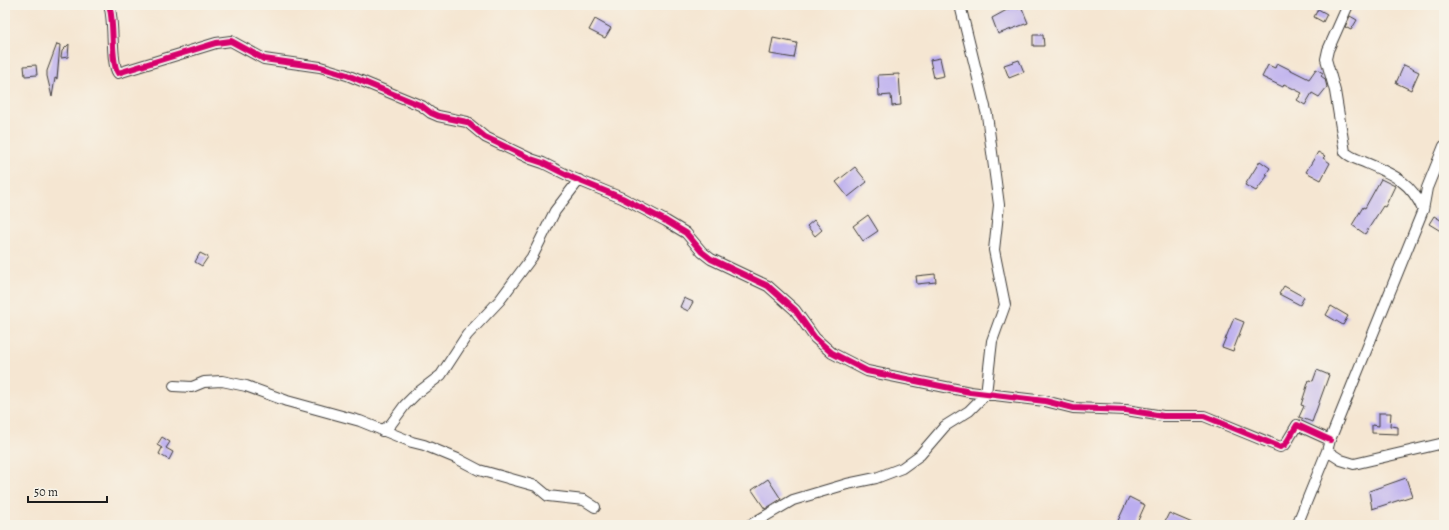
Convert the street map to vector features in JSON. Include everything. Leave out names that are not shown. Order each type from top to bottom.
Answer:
[{"type":"street","points":[[109,5],[114,22],[116,63],[118,73],[216,44],[231,41],[264,59],[320,67],[347,74],[422,106],[431,113],[457,121],[467,122],[485,136],[531,159],[622,198],[666,221],[686,233],[702,252],[768,286],[795,310],[814,338],[832,352],[867,371],[927,385],[1038,400],[1091,410],[1119,410],[1163,416],[1204,416],[1280,447],[1285,445],[1296,425],[1330,440]]},
{"type":"street","points":[[750,525],[793,500],[847,484],[876,478],[902,468],[920,456],[945,426],[969,411],[986,394],[992,341],[1005,305],[994,250],[999,205],[987,115],[960,5]]},
{"type":"street","points":[[1348,5],[1328,50],[1326,59],[1335,91],[1345,152],[1350,157],[1381,169],[1404,181],[1418,197],[1423,210]]},
{"type":"street","points":[[1297,525],[1423,210],[1427,188],[1444,146]]},
{"type":"street","points":[[382,431],[391,424],[405,405],[416,394],[440,375],[467,335],[500,300],[532,257],[555,211],[580,180]]},
{"type":"street","points":[[174,386],[192,387],[204,382],[222,381],[246,386],[286,401],[360,422],[424,445],[458,459],[479,470],[536,486],[548,496],[584,500],[595,507]]},
{"type":"street","points":[[1327,451],[1341,460],[1354,464],[1444,442]]},
{"type":"building","points":[[1016,5],[1018,9],[1022,8],[1028,23],[998,34],[992,18]]},
{"type":"building","points":[[1318,9],[1327,14],[1323,22],[1314,17]]},
{"type":"building","points":[[1350,16],[1357,20],[1351,30],[1345,27]]},
{"type":"building","points":[[595,19],[611,28],[605,38],[589,30]]},
{"type":"building","points":[[1033,35],[1043,35],[1044,46],[1033,46]]},
{"type":"building","points":[[773,38],[797,43],[794,58],[770,54]]},
{"type":"building","points":[[57,44],[60,45],[57,79],[55,78],[52,97],[47,71]]},
{"type":"building","points":[[69,44],[68,57],[61,58],[62,51]]},
{"type":"building","points":[[940,58],[944,76],[934,78],[930,60]]},
{"type":"building","points":[[1019,60],[1024,72],[1009,78],[1004,65]]},
{"type":"building","points":[[1277,63],[1309,79],[1316,69],[1323,73],[1321,76],[1325,79],[1327,87],[1319,97],[1312,93],[1305,105],[1297,100],[1302,93],[1284,84],[1283,87],[1262,77],[1268,65],[1275,68]]},
{"type":"building","points":[[36,65],[37,75],[25,76],[24,66]]},
{"type":"building","points":[[1404,65],[1419,72],[1411,90],[1396,83]]},
{"type":"building","points":[[899,74],[901,105],[892,106],[891,95],[879,96],[878,75]]},
{"type":"building","points":[[1318,152],[1325,156],[1323,158],[1330,163],[1321,180],[1306,172]]},
{"type":"building","points":[[1260,161],[1270,168],[1266,174],[1268,175],[1256,191],[1245,185]]},
{"type":"building","points":[[855,167],[867,182],[848,197],[836,182]]},
{"type":"building","points":[[1381,179],[1395,186],[1385,207],[1383,206],[1365,234],[1352,225],[1363,207],[1365,208]]},
{"type":"building","points":[[868,215],[878,231],[863,241],[853,226]]},
{"type":"building","points":[[1434,216],[1444,222],[1444,233],[1429,224]]},
{"type":"building","points":[[814,220],[822,230],[815,236],[807,226]]},
{"type":"building","points":[[200,253],[208,257],[202,266],[195,262]]},
{"type":"building","points":[[935,274],[936,282],[917,284],[916,276]]},
{"type":"building","points":[[1284,286],[1304,297],[1300,305],[1279,294]]},
{"type":"building","points":[[684,298],[693,302],[688,311],[680,307]]},
{"type":"building","points":[[1331,306],[1348,316],[1343,325],[1326,315]]},
{"type":"building","points":[[1234,318],[1244,322],[1233,351],[1222,347]]},
{"type":"building","points":[[1317,370],[1329,375],[1312,422],[1299,417],[1304,406],[1301,405],[1309,380],[1313,381]]},
{"type":"building","points":[[1379,413],[1391,413],[1390,426],[1398,427],[1398,434],[1372,433],[1372,425],[1379,426]]},
{"type":"building","points":[[162,437],[170,442],[166,448],[173,452],[169,460],[159,454],[162,448],[157,445]]},
{"type":"building","points":[[1406,478],[1412,496],[1372,509],[1369,491]]},
{"type":"building","points":[[768,479],[781,499],[765,509],[752,490]]},
{"type":"building","points":[[1129,497],[1145,505],[1136,525],[1116,525]]},
{"type":"building","points":[[1169,513],[1197,525],[1163,525]]},
{"type":"cycle path","points":[[109,5],[112,21],[114,60],[118,73],[216,43],[231,41],[264,59],[320,67],[347,75],[422,106],[438,116],[467,122],[485,137],[573,178],[622,198],[686,233],[702,252],[711,259],[768,286],[795,310],[815,338],[832,353],[867,371],[970,392],[1045,401],[1073,408],[1126,410],[1163,416],[1204,416],[1280,447],[1285,445],[1297,425],[1330,440]]}]
